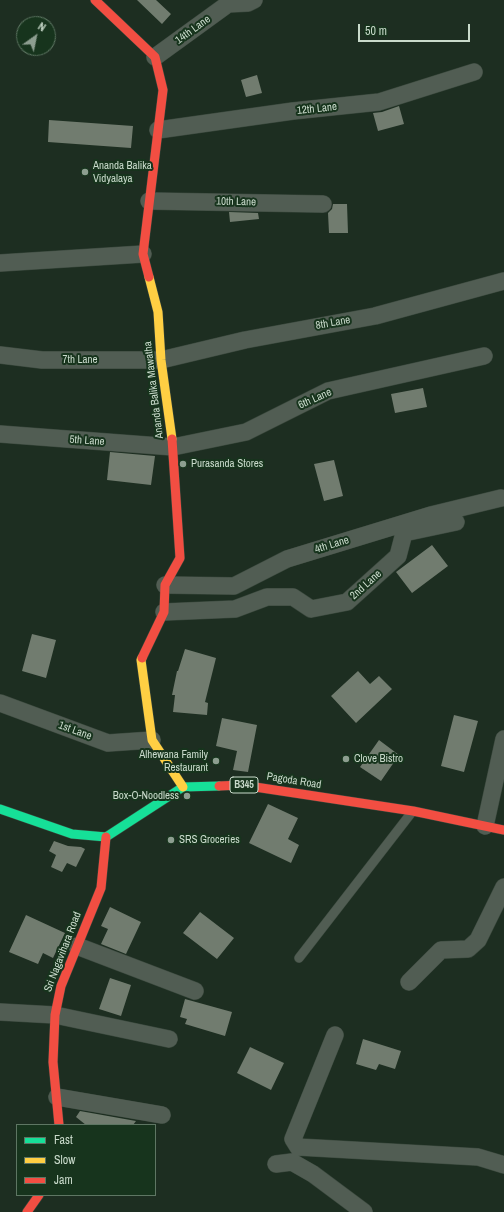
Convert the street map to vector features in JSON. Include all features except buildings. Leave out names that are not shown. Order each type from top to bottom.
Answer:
[{"type":"street","name":"14th Lane","points":[[155,57],[228,4],[248,3],[254,0]]},
{"type":"street","points":[[102,2],[155,57]]},
{"type":"street","name":"Ananda Balika Mawatha","points":[[155,57],[163,90],[143,254],[158,312],[161,360],[174,447],[180,558],[165,585],[164,612],[141,660],[152,740],[183,787]]},
{"type":"street","name":"12th Lane","points":[[158,130],[293,111],[379,102],[474,72]]},
{"type":"street","name":"10th Lane","points":[[149,201],[324,204]]},
{"type":"street","points":[[0,263],[143,254]]},
{"type":"street","name":"8th Lane","points":[[161,360],[245,340],[375,316],[504,281]]},
{"type":"street","name":"7th Lane","points":[[0,355],[42,360],[161,360]]},
{"type":"street","name":"6th Lane","points":[[174,447],[246,432],[328,392],[484,356]]},
{"type":"street","name":"5th Lane","points":[[0,434],[174,447]]},
{"type":"street","name":"4th Lane","points":[[165,585],[234,586],[287,559],[431,515],[501,498]]},
{"type":"street","name":"2nd Lane","points":[[164,612],[235,609],[267,597],[293,597],[311,609],[347,602],[398,556],[404,533],[456,522]]},
{"type":"street","name":"1st Lane","points":[[0,703],[108,743],[152,740]]},
{"type":"street","points":[[485,826],[504,739]]},
{"type":"street","name":"Pagoda Road","points":[[183,787],[242,785],[413,811],[504,830]]},
{"type":"street","points":[[0,809],[72,834],[106,837],[183,787]]},
{"type":"street","name":"Sri Nagavihara Road","points":[[59,1124],[53,1062],[55,1015],[61,986],[101,888],[106,837]]},
{"type":"street","points":[[409,982],[441,950],[468,949],[478,940],[504,887]]},
{"type":"street","points":[[77,946],[194,991]]},
{"type":"street","points":[[0,1012],[55,1015],[169,1040]]},
{"type":"street","points":[[335,1035],[293,1139],[298,1147],[478,1158],[504,1165]]},
{"type":"street","points":[[57,1097],[162,1115]]},
{"type":"street","points":[[276,1164],[292,1162],[313,1174],[364,1212]]},
{"type":"street","points":[[27,1212],[38,1196]]},
{"type":"lane","points":[[299,958],[413,811]]},
{"type":"traffic: fast","points":[[0,809],[72,834],[106,837],[183,787],[219,786]]},
{"type":"traffic: slow","points":[[149,277],[158,312],[161,360],[172,439]]},
{"type":"traffic: slow","points":[[142,658],[141,660],[152,740],[183,787]]},
{"type":"traffic: jam","points":[[95,0],[155,57],[163,90],[143,254],[149,277]]},
{"type":"traffic: jam","points":[[142,658],[164,612],[165,585],[180,558],[172,439]]},
{"type":"traffic: jam","points":[[219,786],[242,785],[413,811],[504,830]]},
{"type":"traffic: jam","points":[[59,1124],[53,1062],[55,1015],[61,986],[101,888],[106,837]]},
{"type":"traffic: jam","points":[[27,1212],[38,1196]]},
{"type":"place","name":"Ananda Balika Vidyalaya","points":[[85,172]]},
{"type":"place","name":"Purasanda Stores","points":[[183,464]]},
{"type":"place","name":"Clove Bistro","points":[[346,759]]},
{"type":"place","name":"Alhewana Family Restaurant","points":[[216,761]]},
{"type":"place","name":"Box-O-Noodless","points":[[187,796]]},
{"type":"place","name":"SRS Groceries","points":[[171,840]]}]
